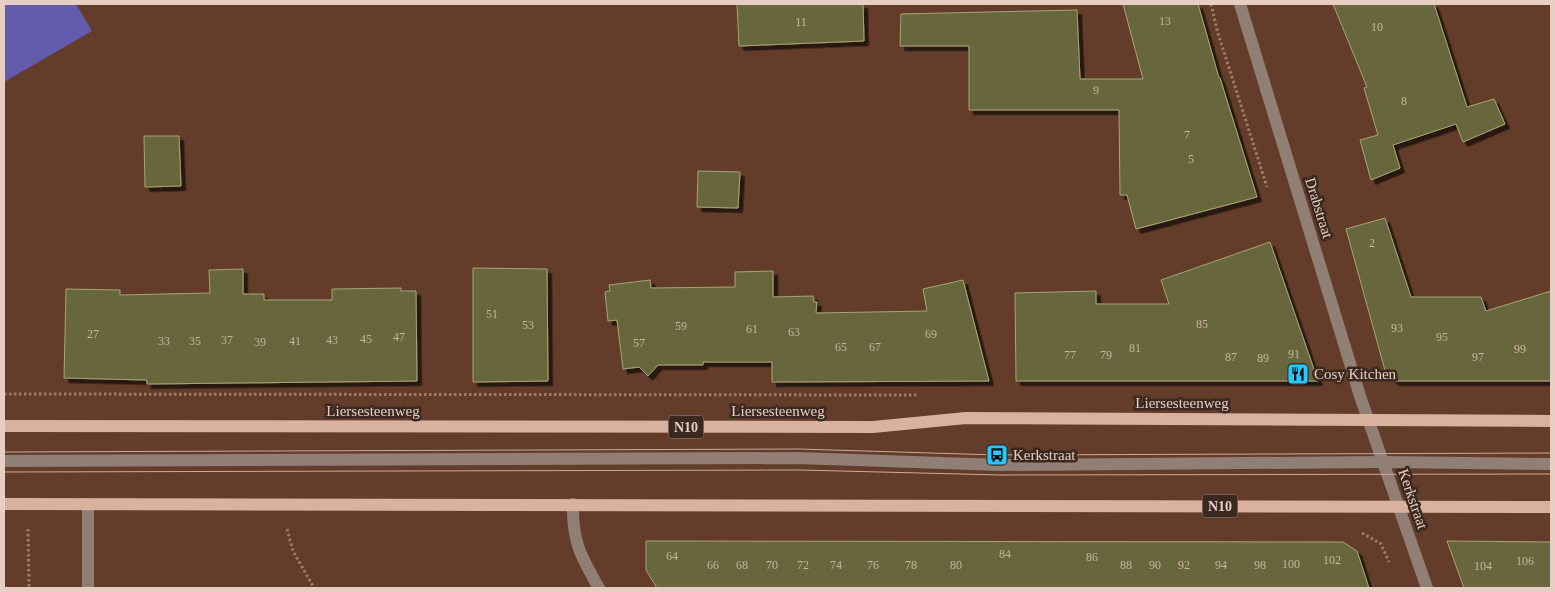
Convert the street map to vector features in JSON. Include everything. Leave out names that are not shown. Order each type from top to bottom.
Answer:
[{"type":"main road","name":"Liersesteenweg","points":[[4,426],[873,427],[966,418],[1551,421]]},
{"type":"main road","name":"N10","points":[[4,504],[1551,507]]},
{"type":"street","name":"Drabstraat","points":[[1240,4],[1368,420]]},
{"type":"street","name":"Kerkstraat","points":[[1368,420],[1427,588]]},
{"type":"street","points":[[4,461],[798,458],[1001,465],[1383,462],[1551,464]]},
{"type":"street","points":[[88,504],[88,588]]},
{"type":"street","points":[[573,504],[572,524],[576,542],[583,560],[599,588]]},
{"type":"path","points":[[4,394],[927,395]]},
{"type":"path","points":[[287,523],[288,536],[293,551],[314,588]]},
{"type":"path","points":[[28,524],[29,588]]},
{"type":"path","points":[[1360,532],[1381,544],[1392,571]]},
{"type":"shaded area","points":[[4,4],[76,4],[92,31],[4,82]]},
{"type":"building","points":[[737,4],[863,4],[864,41],[739,46]]},
{"type":"building","points":[[1123,4],[1198,4],[1219,78],[1257,197],[1136,229],[1127,195],[1120,195],[1119,110],[969,110],[969,46],[900,46],[901,14],[1077,10],[1080,79],[1143,79]]},
{"type":"building","points":[[1333,4],[1434,4],[1467,107],[1494,99],[1505,124],[1463,142],[1456,124],[1393,145],[1400,168],[1371,180],[1360,140],[1378,135],[1364,88],[1367,87]]},
{"type":"building","points":[[144,136],[179,136],[181,186],[145,187]]},
{"type":"building","points":[[698,171],[740,172],[738,208],[697,207]]},
{"type":"building","points":[[1385,218],[1411,297],[1481,297],[1486,311],[1551,291],[1551,381],[1395,381],[1386,374],[1346,229]]},
{"type":"building","points":[[1270,242],[1318,381],[1016,381],[1015,293],[1096,291],[1096,304],[1169,304],[1161,280]]},
{"type":"building","points":[[473,268],[547,269],[548,381],[473,382]]},
{"type":"building","points":[[243,269],[243,294],[264,294],[264,300],[332,300],[332,289],[401,288],[401,291],[416,291],[417,381],[147,384],[147,380],[64,378],[66,289],[120,290],[120,295],[210,293],[209,270]]},
{"type":"building","points":[[773,271],[773,297],[813,296],[814,302],[817,302],[816,313],[927,311],[923,289],[963,280],[989,381],[772,382],[772,362],[703,362],[703,365],[658,365],[648,376],[639,367],[623,369],[617,320],[608,321],[605,292],[610,291],[609,285],[650,280],[651,288],[735,287],[735,272]]},
{"type":"building","points":[[646,541],[1343,542],[1357,551],[1369,588],[657,588],[646,570]]},
{"type":"building","points":[[1447,541],[1551,542],[1551,588],[1464,588]]},
{"type":"tram line","points":[[4,452],[799,449],[997,455],[1551,453]]},
{"type":"tram line","points":[[4,472],[800,470],[1001,475],[1551,474]]},
{"type":"place","name":"Cosy Kitchen","points":[[1298,374]]},
{"type":"place","name":"Kerkstraat","points":[[997,455]]}]
